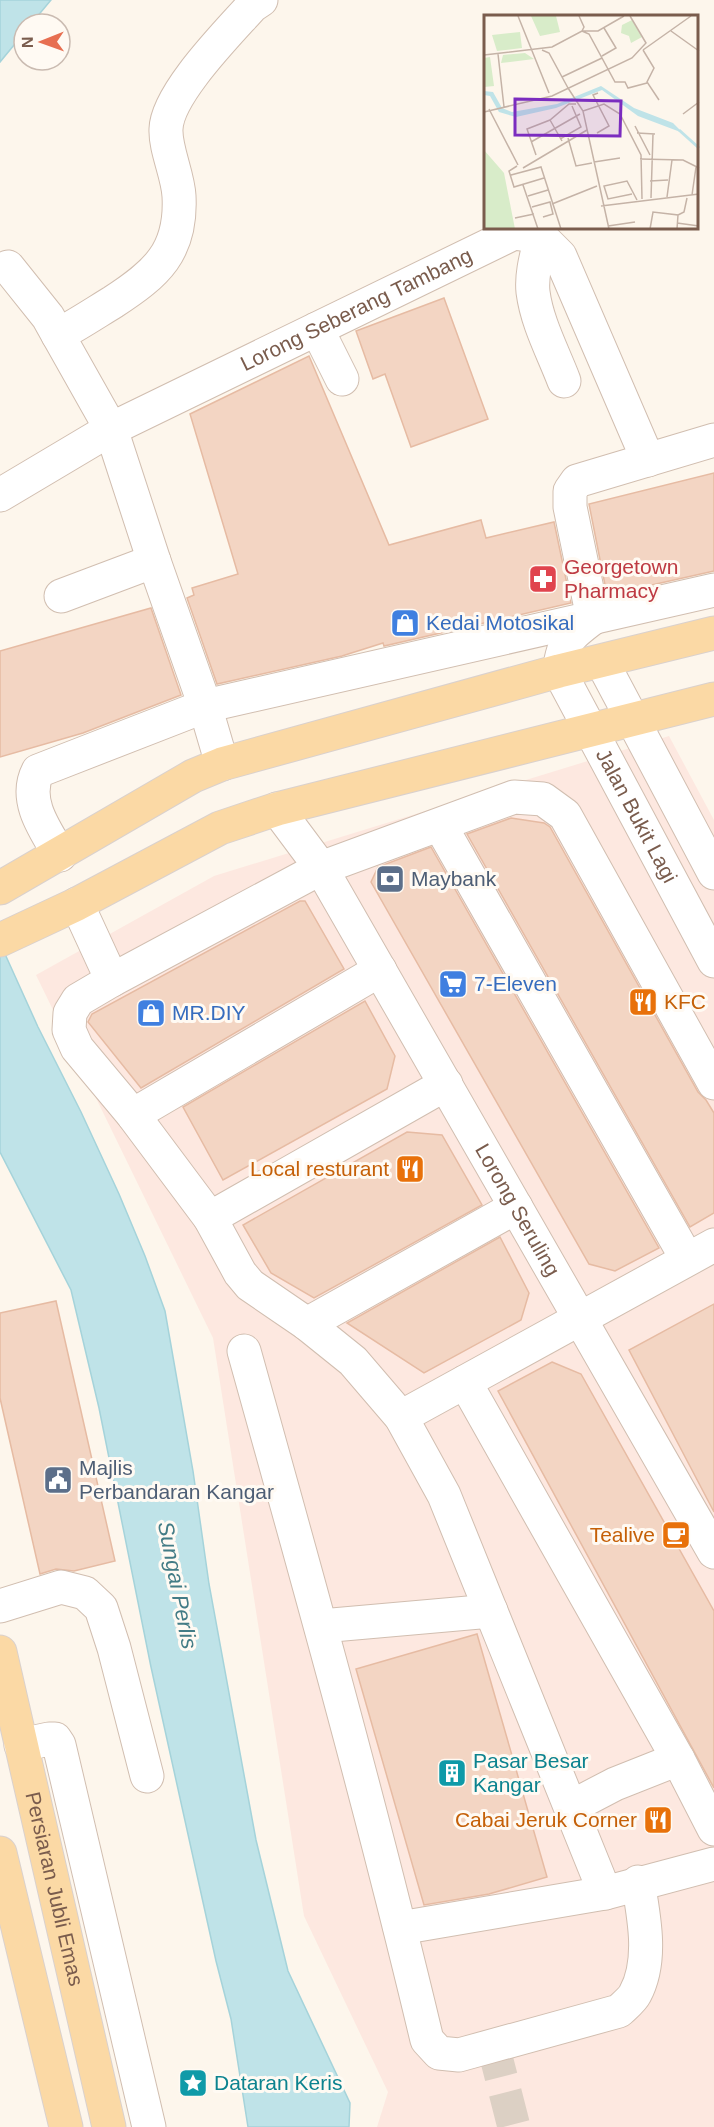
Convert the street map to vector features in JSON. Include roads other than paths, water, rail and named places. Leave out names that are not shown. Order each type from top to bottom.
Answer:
[{"type":"main road","points":[[2,887],[193,776],[222,764],[558,671],[714,633]]},
{"type":"main road","points":[[14,934],[220,828],[277,809],[714,699]]},
{"type":"main road","name":"Persiaran Jubli Emas","points":[[0,1652],[109,2127]]},
{"type":"main road","name":"Persiaran Jubli Emas","points":[[0,1853],[66,2127]]},
{"type":"street","points":[[58,335],[125,294],[161,265],[179,225],[179,194],[166,128],[174,101],[237,23],[252,6],[261,0]]},
{"type":"street","name":"Lorong Seberang Tambang","points":[[0,495],[111,429],[514,233],[541,237]]},
{"type":"street","points":[[541,237],[534,268],[533,291],[540,322],[564,381]]},
{"type":"street","points":[[541,237],[560,256],[648,460]]},
{"type":"street","points":[[8,267],[48,317],[111,429],[205,706],[222,764]]},
{"type":"street","points":[[317,329],[342,379]]},
{"type":"street","points":[[593,618],[570,507],[570,491],[577,481],[714,440]]},
{"type":"street","points":[[61,596],[154,561]]},
{"type":"street","points":[[60,855],[39,819],[33,800],[34,779],[38,771],[205,706],[714,590]]},
{"type":"street","points":[[558,671],[562,649],[570,635],[593,618]]},
{"type":"street","name":"Jalan Bukit Lagi","points":[[602,662],[714,873]]},
{"type":"street","name":"Jalan Bukit Lagi","points":[[558,671],[714,961]]},
{"type":"street","points":[[605,1893],[444,1495],[401,1418],[353,1361],[307,1324],[250,1285],[240,1273],[210,1218],[133,1115],[77,1048],[69,1030],[70,1013],[78,1000],[112,980],[321,868],[514,797],[543,799],[565,815],[714,1083]]},
{"type":"street","name":"Lorong Seruling","points":[[277,809],[321,868],[714,1552]]},
{"type":"street","points":[[401,1418],[701,1252],[440,825]]},
{"type":"street","points":[[77,903],[112,980]]},
{"type":"street","points":[[133,1115],[380,970]]},
{"type":"street","points":[[210,1218],[446,1084]]},
{"type":"street","points":[[307,1324],[516,1207]]},
{"type":"street","points":[[244,1351],[321,1626],[427,2040],[439,2053],[459,2055],[619,2011],[635,1995],[641,1977],[647,1937],[638,1882]]},
{"type":"street","points":[[465,1382],[712,1820]]},
{"type":"street","points":[[0,1605],[61,1587],[85,1593],[101,1608],[114,1648],[147,1776]]},
{"type":"street","points":[[321,1626],[491,1611]]},
{"type":"street","points":[[21,1745],[49,1739],[55,1739],[59,1745],[149,2127]]},
{"type":"street","points":[[571,1807],[615,1784],[678,1759]]},
{"type":"street","points":[[400,1928],[605,1893],[638,1882],[714,1864]]},
{"type":"water","points":[[0,0],[51,0],[41,12],[12,12],[12,48],[0,62]]},
{"type":"water","name":"Sungai Perlis","points":[[0,943],[119,1194],[165,1311],[193,1471],[209,1584],[256,1840],[288,1971],[350,2103],[349,2127],[248,2127],[231,2019],[151,1667],[99,1408],[71,1290],[0,1152]]},
{"type":"tunnel","points":[[493,2045],[514,2127]]},
{"type":"place","name":"Georgetown Pharmacy","points":[[543,579]]},
{"type":"place","name":"Kedai Motosikal","points":[[405,623]]},
{"type":"place","name":"Maybank","points":[[390,879]]},
{"type":"place","name":"7-Eleven","points":[[453,984]]},
{"type":"place","name":"KFC","points":[[643,1002]]},
{"type":"place","name":"MR.DIY","points":[[151,1013]]},
{"type":"place","name":"Local resturant","points":[[410,1169]]},
{"type":"place","name":"Majlis Perbandaran Kangar","points":[[58,1480]]},
{"type":"place","name":"Tealive","points":[[676,1535]]},
{"type":"place","name":"Pasar Besar Kangar","points":[[452,1773]]},
{"type":"place","name":"Cabai Jeruk Corner","points":[[658,1820]]},
{"type":"place","name":"Dataran Keris","points":[[193,2083]]}]
